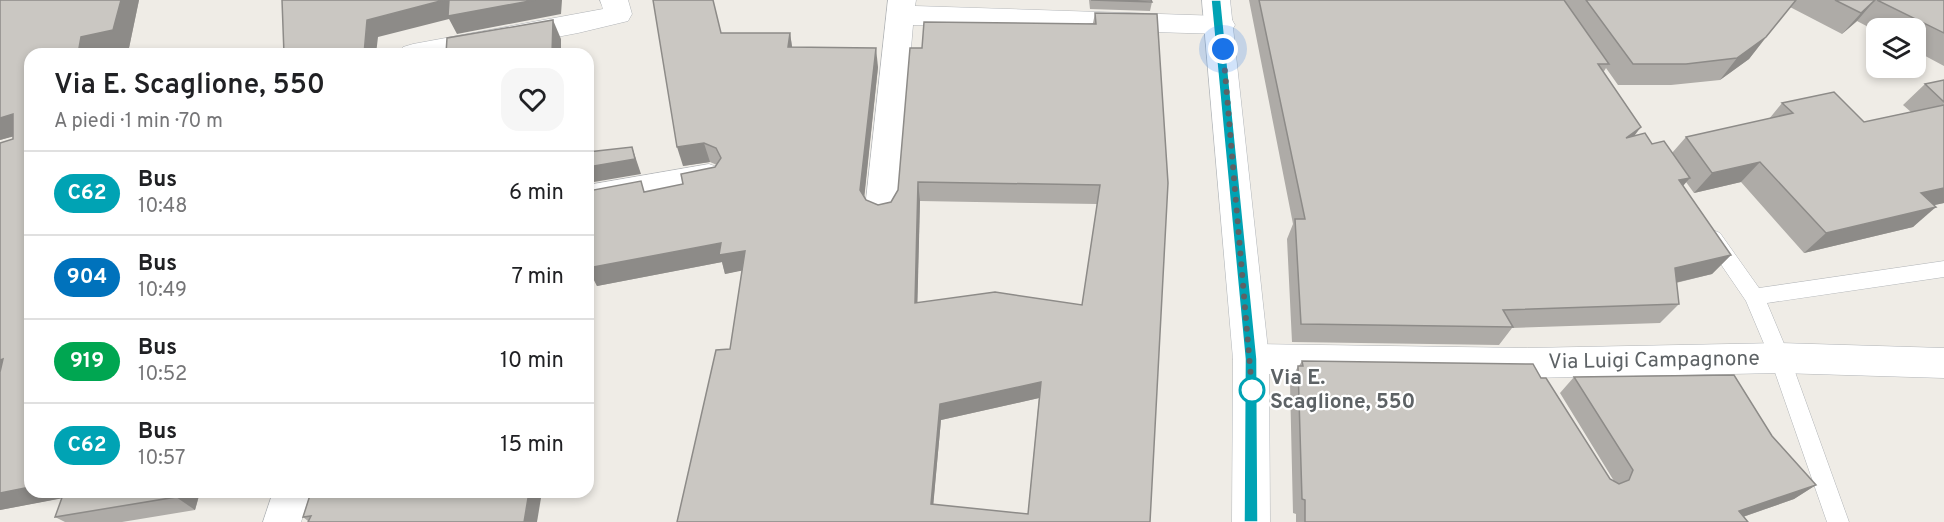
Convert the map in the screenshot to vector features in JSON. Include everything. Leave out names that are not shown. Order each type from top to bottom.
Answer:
[{"type":"street","points":[[453,48],[618,14],[614,0]]},
{"type":"street","points":[[881,209],[901,8],[1218,13],[1251,359],[1251,522]]},
{"type":"street","points":[[594,196],[709,176]]},
{"type":"street","name":"Via Luigi Campagnone","points":[[1251,359],[1534,374],[1780,358],[1944,363]]},
{"type":"street","points":[[282,522],[290,498]]},
{"type":"lane","points":[[1701,221],[1754,297],[1780,358]]},
{"type":"lane","points":[[1754,297],[1944,269]]},
{"type":"lane","name":"Via Luigi Campagnone","points":[[1780,358],[1838,522]]},
{"type":"building","points":[[0,0],[121,0],[113,30],[81,37],[79,48],[24,48],[24,488],[0,493],[0,372],[3,359],[0,360],[0,143],[13,139],[13,114],[0,118]]},
{"type":"building","points":[[282,0],[444,0],[367,20],[365,48],[284,48]]},
{"type":"building","points":[[449,0],[535,0],[448,16]]},
{"type":"building","points":[[653,0],[713,0],[721,33],[790,33],[788,47],[876,48],[860,190],[866,200],[878,205],[891,202],[898,190],[910,48],[922,48],[924,22],[1096,24],[1095,13],[1157,14],[1168,183],[1150,522],[677,522],[716,350],[730,349],[745,251],[719,255],[721,243],[594,267],[594,190],[641,181],[644,192],[683,184],[681,174],[715,167],[721,158],[716,148],[704,143],[677,147]],"holes":[[[918,182],[1100,185],[1082,305],[995,292],[915,303]],[[1041,382],[1028,514],[931,504],[940,404]]]},
{"type":"building","points":[[1091,0],[1151,0],[1152,2]]},
{"type":"building","points":[[1259,0],[1564,0],[1609,64],[1598,64],[1641,127],[1626,138],[1645,133],[1652,144],[1664,141],[1690,178],[1679,180],[1731,255],[1675,268],[1679,304],[1503,310],[1513,327],[1301,324],[1295,219],[1305,219]]},
{"type":"building","points":[[1586,0],[1796,0],[1766,37],[1737,58],[1686,64],[1633,64]]},
{"type":"building","points":[[1835,0],[1875,0],[1861,13]]},
{"type":"building","points":[[1877,0],[1944,0],[1944,33],[1926,24],[1926,18],[1914,18]]},
{"type":"building","points":[[553,20],[552,48],[446,48],[447,38]]},
{"type":"building","points":[[1944,80],[1944,102],[1925,84]]},
{"type":"building","points":[[1834,92],[1864,122],[1944,105],[1944,188],[1921,193],[1936,207],[1826,233],[1760,162],[1712,173],[1686,137],[1793,113],[1782,103]]},
{"type":"building","points":[[632,147],[635,159],[594,166],[594,151]]},
{"type":"building","points":[[1302,361],[1533,364],[1541,378],[1546,378],[1610,479],[1619,484],[1629,480],[1633,470],[1574,377],[1734,375],[1772,436],[1816,485],[1739,511],[1748,522],[1305,522],[1305,500],[1302,499],[1298,366],[1303,366]]},
{"type":"building","points":[[62,498],[170,498],[55,517]]},
{"type":"building","points":[[309,498],[528,498],[524,522],[308,522],[311,516],[303,517]]},
{"type":"bus line","name":"C62","points":[[1216,0],[1221,25],[1251,359],[1251,522]]},
{"type":"place","name":"Via E. Scaglione, 550","points":[[1252,390]]},
{"type":"route","points":[[1223,49],[1252,390]]}]
